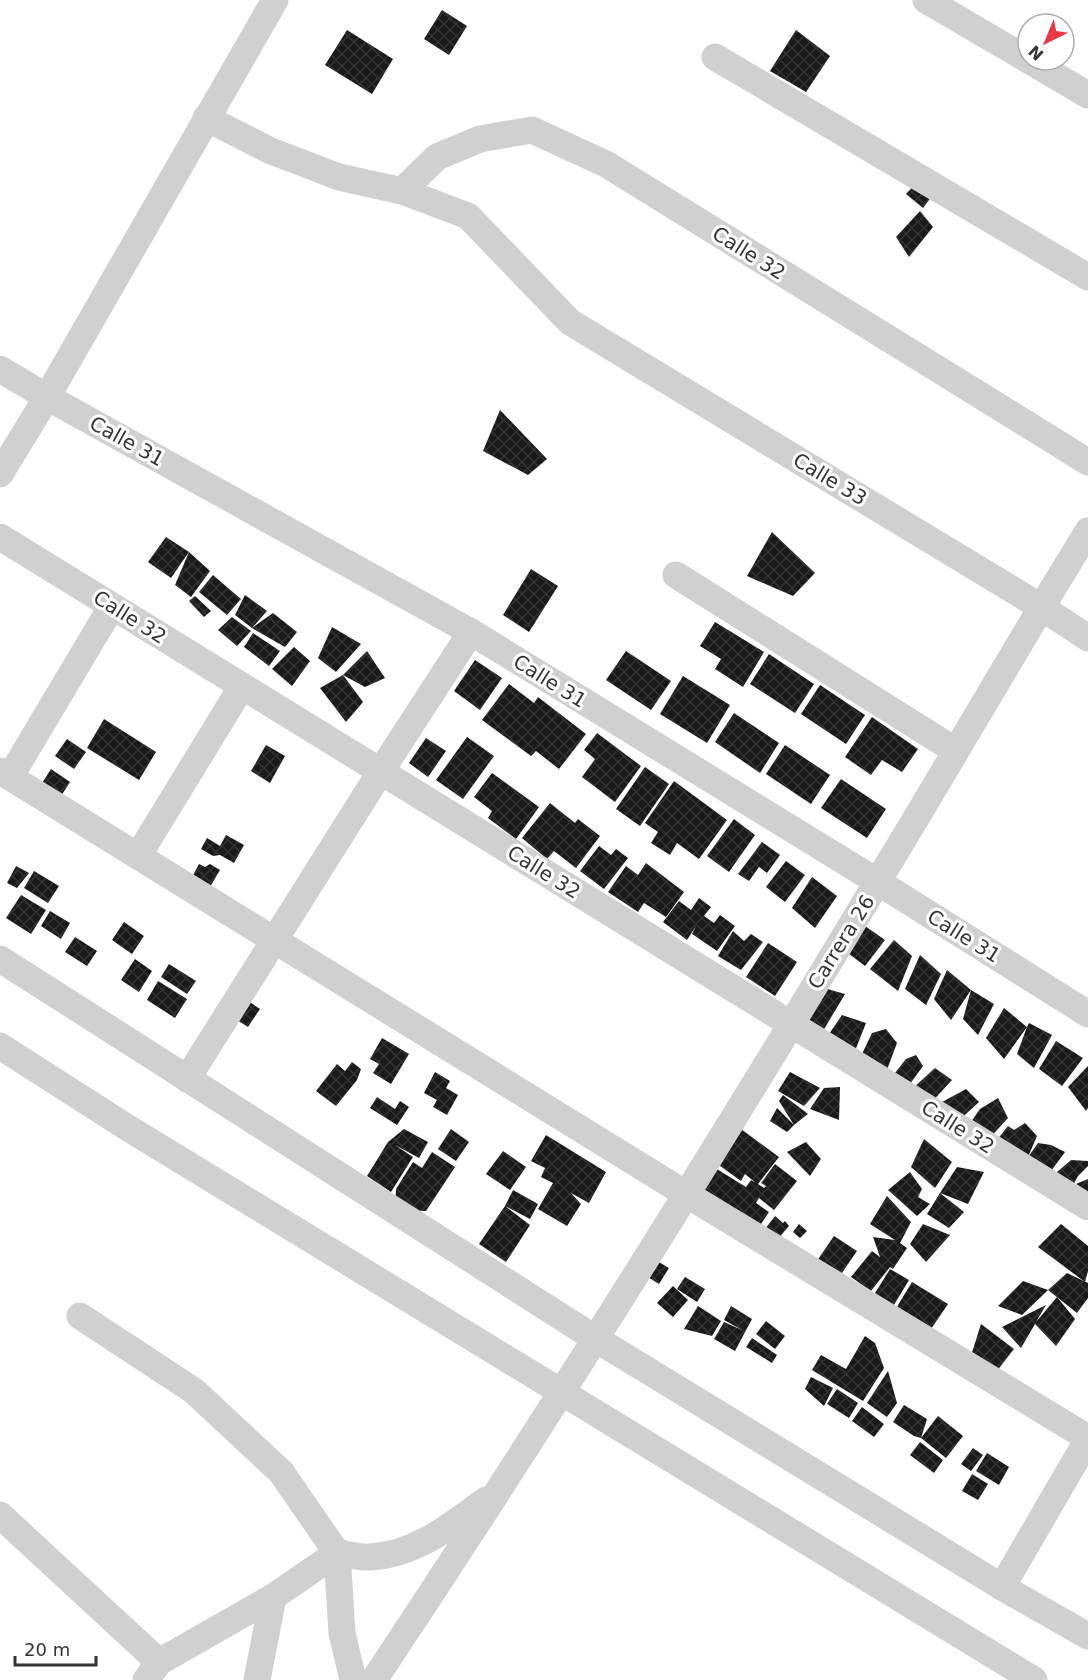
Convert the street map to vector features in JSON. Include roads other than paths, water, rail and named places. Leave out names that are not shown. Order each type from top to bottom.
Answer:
[{"type":"street","points":[[0,474],[47,397],[275,0]]},
{"type":"street","points":[[926,0],[1088,96]]},
{"type":"street","points":[[715,57],[1088,277]]},
{"type":"street","name":"Calle 33","points":[[206,118],[271,151],[339,177],[402,191],[468,216],[570,322],[1041,607],[1088,638]]},
{"type":"street","name":"Calle 32","points":[[402,191],[438,157],[480,139],[532,130],[606,164],[1088,462]]},
{"type":"street","name":"Calle 31","points":[[0,369],[471,632],[1088,1014]]},
{"type":"street","name":"Carrera 26","points":[[374,1680],[568,1384],[878,882],[1088,531]]},
{"type":"street","name":"Calle 32","points":[[0,537],[1088,1207]]},
{"type":"street","points":[[676,575],[956,751]]},
{"type":"street","points":[[112,606],[5,774],[686,1194],[1088,1438],[1002,1587]]},
{"type":"street","points":[[187,1079],[471,632]]},
{"type":"street","points":[[138,856],[242,686]]},
{"type":"street","points":[[0,959],[592,1345],[1088,1636]]},
{"type":"street","points":[[0,1046],[128,1128],[568,1384],[1034,1680]]},
{"type":"street","points":[[80,1316],[195,1391],[280,1472],[338,1553],[342,1633],[352,1680]]},
{"type":"street","points":[[0,1515],[153,1671],[273,1597],[338,1553],[370,1557],[409,1549],[446,1530],[501,1488]]},
{"type":"street","points":[[256,1680],[273,1597]]}]
